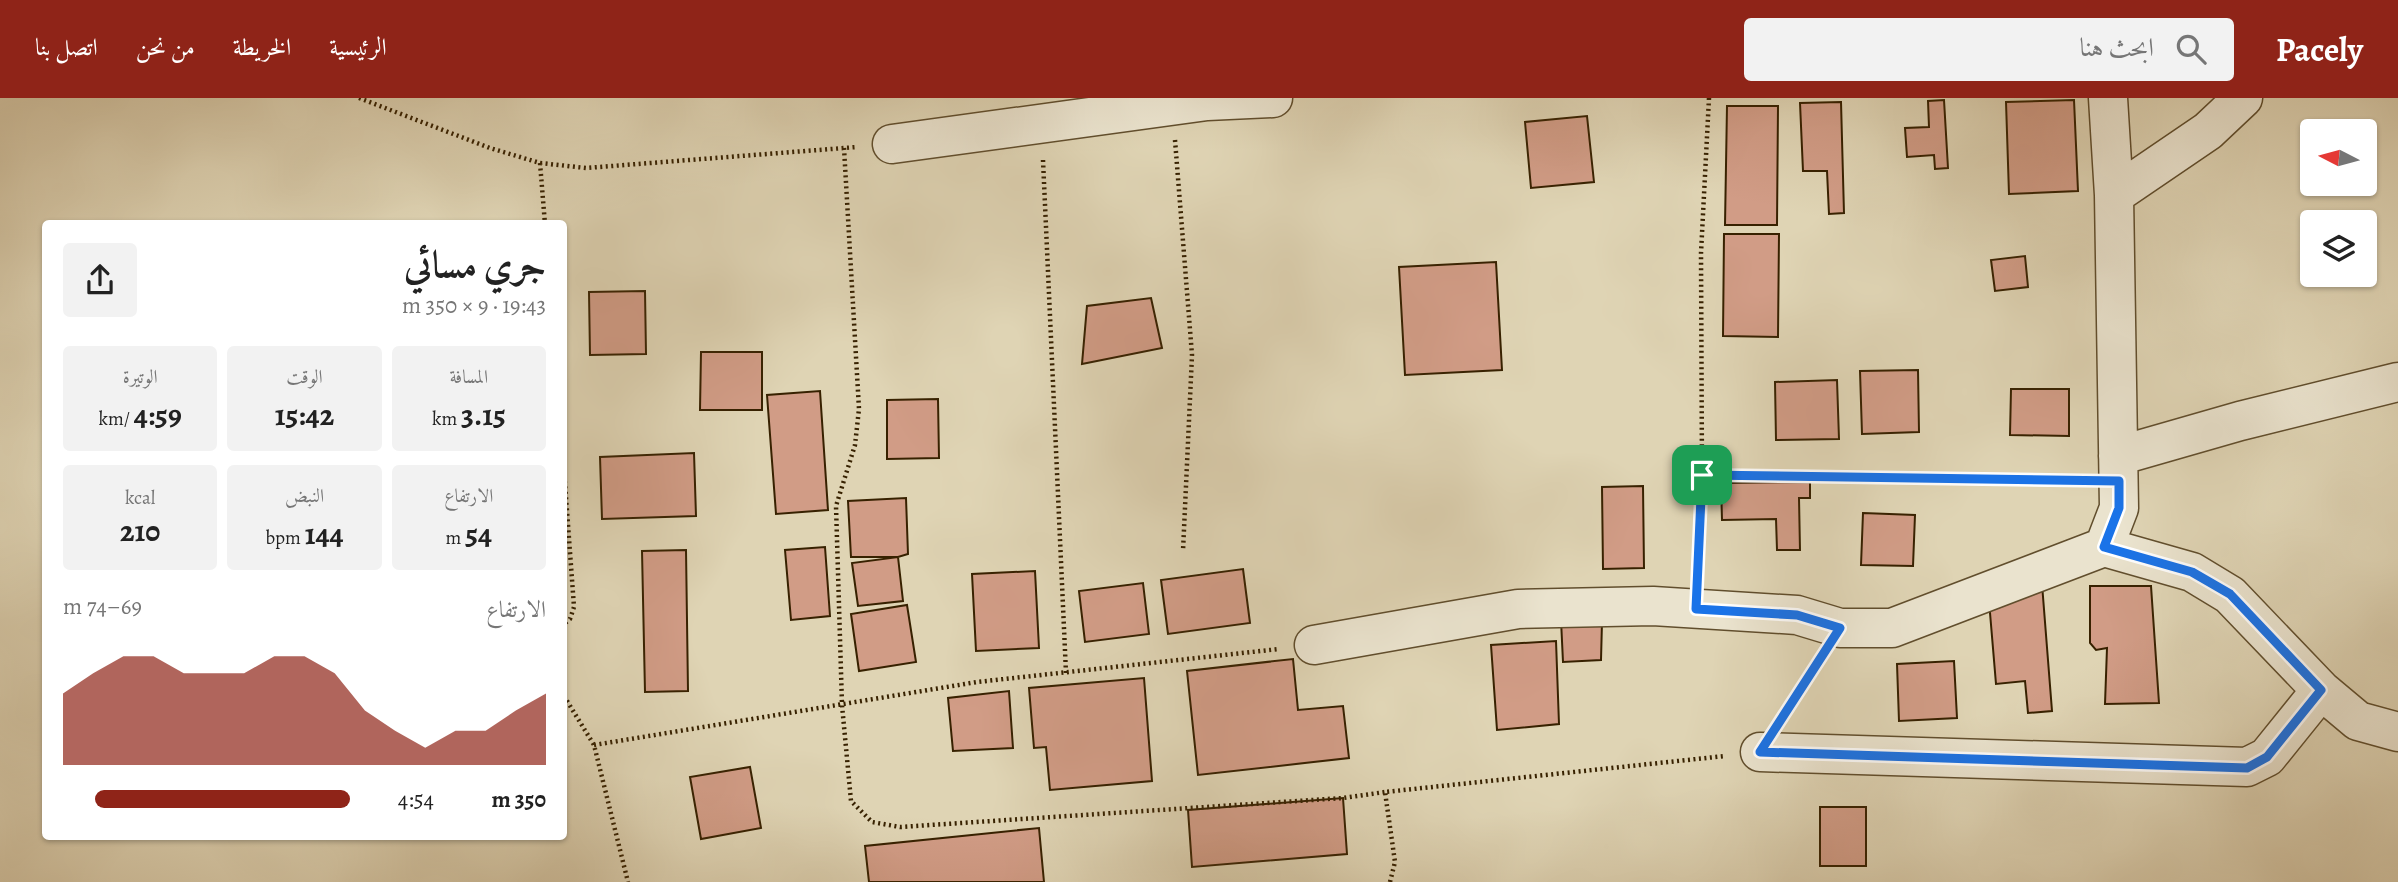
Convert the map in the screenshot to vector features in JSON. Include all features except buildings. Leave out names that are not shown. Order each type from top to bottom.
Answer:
[{"type":"street","points":[[892,144],[1207,101],[1273,98]]},
{"type":"street","points":[[2104,547],[2119,508],[2114,195],[2108,98]]},
{"type":"street","points":[[2114,195],[2208,131],[2244,98]]},
{"type":"street","points":[[2119,469],[2240,421],[2398,382]]},
{"type":"street","points":[[1314,645],[1518,610],[1653,606],[1797,615],[1840,628],[1892,628],[2104,547],[2192,572],[2230,594],[2321,690],[2358,720],[2398,732]]},
{"type":"street","points":[[1760,752],[2247,768],[2267,757],[2321,690]]},
{"type":"path","points":[[359,98],[490,148],[540,163],[586,168],[892,144]]},
{"type":"path","points":[[1696,609],[1702,475],[1701,253],[1709,98]]},
{"type":"path","points":[[1172,106],[1192,355],[1183,551]]},
{"type":"path","points":[[1042,124],[1066,673]]},
{"type":"path","points":[[844,148],[859,409],[855,445],[836,506],[842,705],[851,801],[872,822],[900,827],[1343,798],[1760,752],[1840,628]]},
{"type":"path","points":[[540,163],[545,220]]},
{"type":"path","points":[[1702,475],[2119,469]]},
{"type":"path","points":[[567,511],[574,607],[567,622]]},
{"type":"path","points":[[594,745],[978,682],[1314,645]]},
{"type":"path","points":[[567,701],[594,745],[628,882]]},
{"type":"path","points":[[1385,792],[1395,862],[1390,882]]},
{"type":"route","points":[[1702,475],[2119,481],[2119,508],[2104,547],[2192,572],[2230,594],[2321,690],[2267,757],[2247,768],[1760,752],[1840,628],[1797,615],[1696,609],[1702,475]]}]
